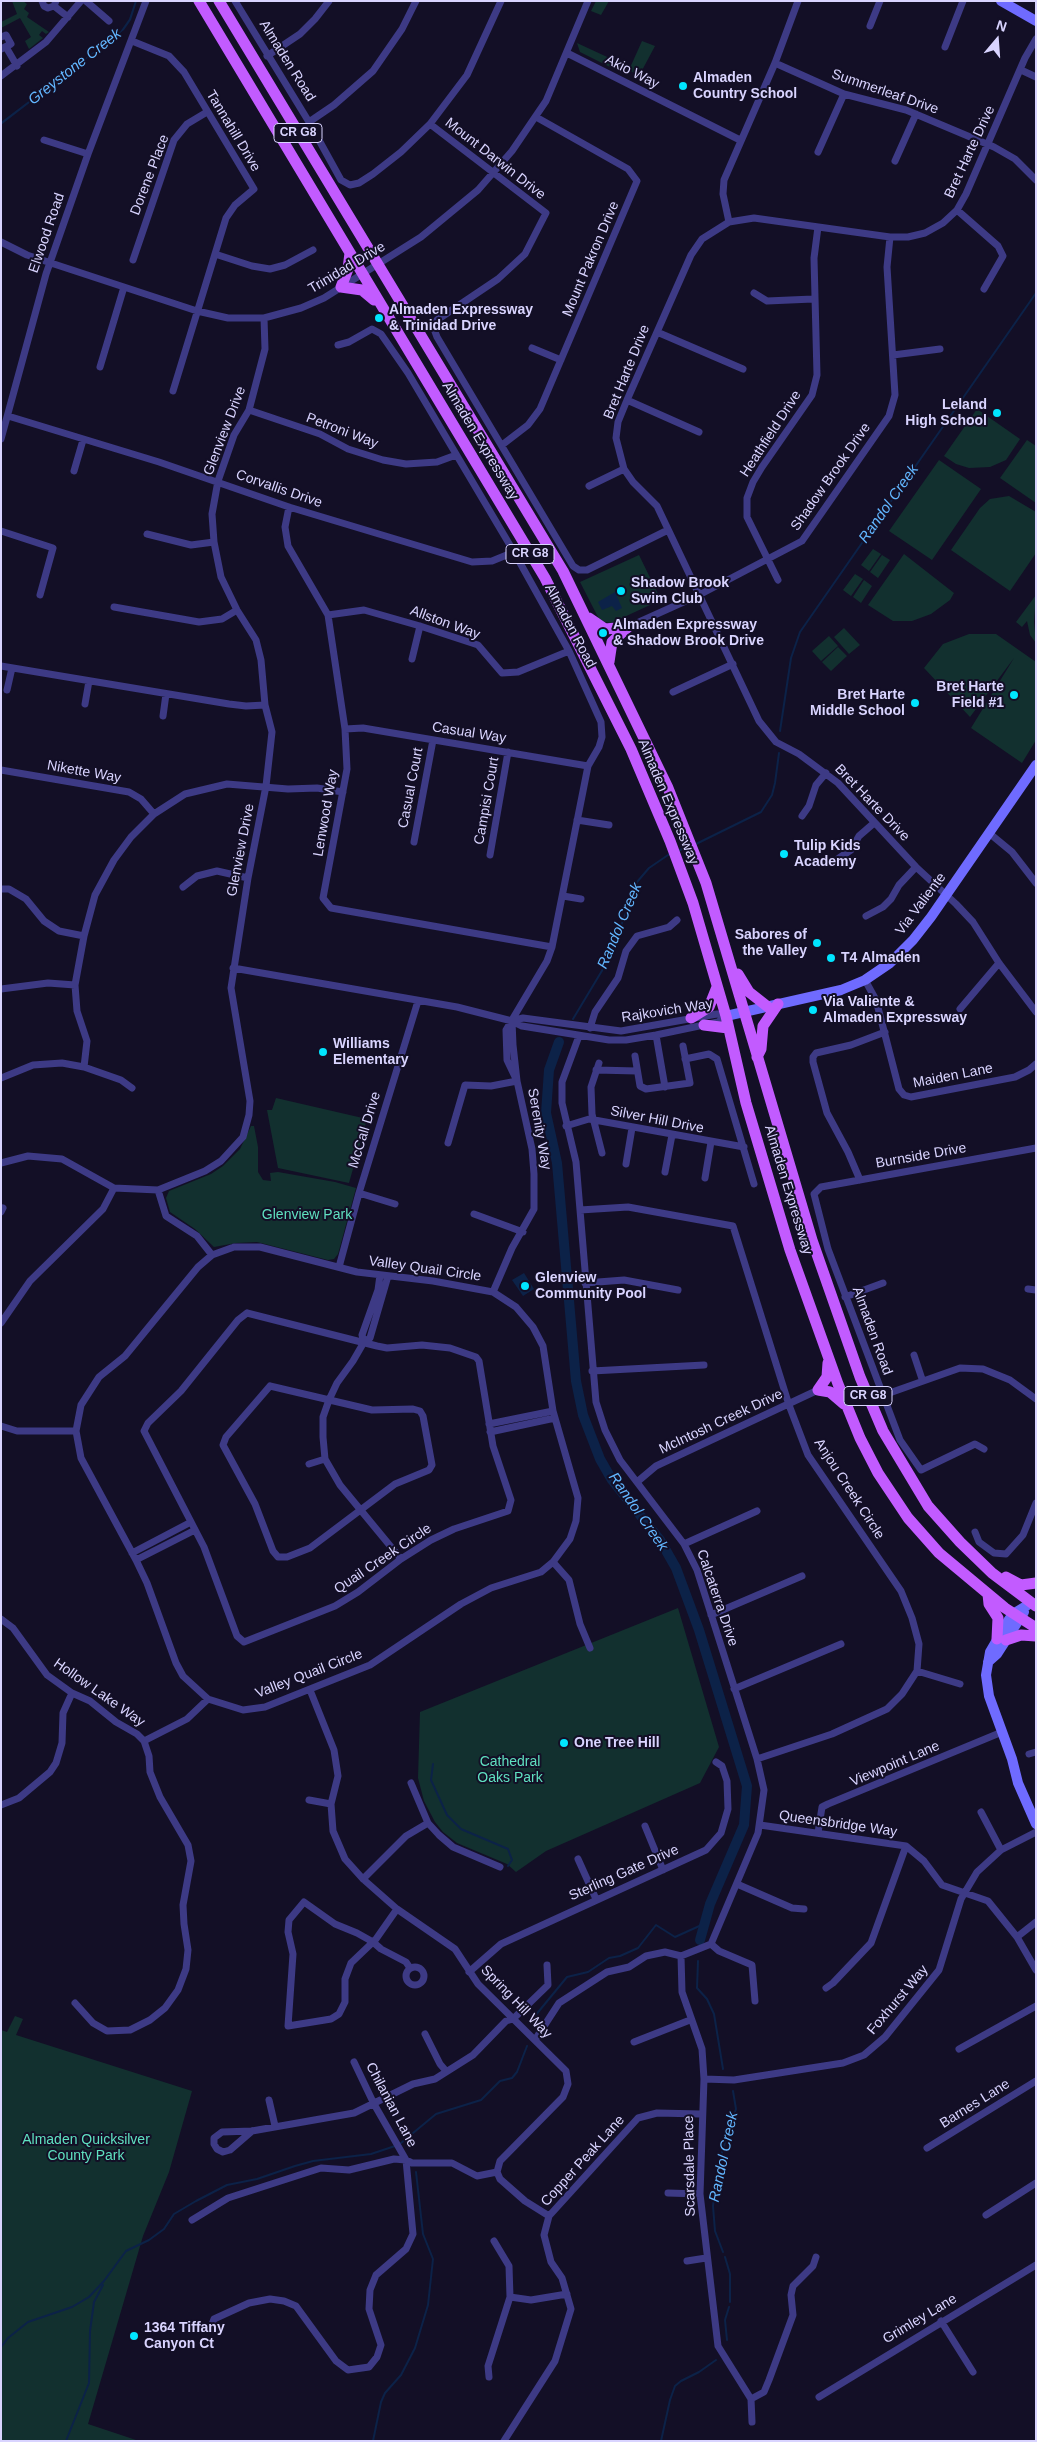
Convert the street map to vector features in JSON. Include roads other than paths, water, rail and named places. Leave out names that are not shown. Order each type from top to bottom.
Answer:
[{"type":"main road","name":"Almaden Expressway","points":[[199,1],[544,578],[631,750],[674,851],[693,903],[726,1016],[746,1103],[790,1250],[848,1407],[878,1473],[904,1512],[939,1553],[1016,1616],[1036,1628]]},
{"type":"main road","name":"Almaden Expressway","points":[[219,1],[558,562],[609,663],[668,788],[692,844],[730,964],[812,1240],[860,1377],[883,1432],[928,1506],[960,1542],[992,1573],[1034,1602]]},
{"type":"main road","points":[[350,253],[348,269],[341,288],[362,290],[382,306]]},
{"type":"main road","points":[[585,615],[605,629],[628,627]]},
{"type":"main road","points":[[609,663],[612,642],[628,627]]},
{"type":"main road","points":[[730,964],[749,992],[773,1006],[763,1026],[761,1049],[757,1057]]},
{"type":"main road","points":[[691,1018],[709,1007],[717,987]]},
{"type":"main road","points":[[704,1025],[728,1028]]},
{"type":"main road","points":[[828,1356],[827,1377],[818,1390],[830,1392],[848,1407]]},
{"type":"main road","points":[[992,1573],[1005,1576],[1021,1585],[1036,1583]]},
{"type":"main road","points":[[988,1594],[989,1604],[998,1618],[1002,1640],[1021,1635],[1036,1636]]},
{"type":"street","points":[[42,1],[46,7],[55,3],[68,17]]},
{"type":"street","points":[[1,76],[17,66],[46,42],[81,1]]},
{"type":"street","points":[[86,1],[109,21]]},
{"type":"street","name":"Elwood Road","points":[[1,439],[50,263],[88,154],[146,1]]},
{"type":"street","name":"Almaden Road","points":[[235,1],[309,122],[339,177],[347,184],[359,183],[373,174],[401,152],[430,124]]},
{"type":"street","points":[[267,56],[300,34],[329,1]]},
{"type":"street","points":[[309,122],[334,106],[373,72],[402,29],[416,1]]},
{"type":"street","points":[[430,124],[467,75],[501,1]]},
{"type":"street","name":"Trinidad Drive","points":[[1,242],[27,255],[196,311],[228,318],[264,318],[301,308],[341,288],[430,230],[478,190],[493,174],[546,101],[588,1]]},
{"type":"street","points":[[729,222],[723,194],[724,180],[775,64],[798,1]]},
{"type":"street","points":[[870,26],[880,1]]},
{"type":"street","points":[[944,47],[963,1]]},
{"type":"street","points":[[1000,1],[1036,21]]},
{"type":"street","points":[[1,37],[6,34],[11,44],[4,48],[17,66]]},
{"type":"street","name":"Bret Harte Drive","points":[[1036,40],[1025,58],[966,194],[957,210],[943,223],[925,233],[908,237],[890,237],[754,218],[729,222],[702,239],[691,254],[627,400],[618,422],[616,438],[618,454],[624,469],[633,482],[657,506],[759,721],[776,742],[826,773],[916,867],[973,922],[999,963],[1036,1012]]},
{"type":"street","name":"Tannahill Drive","points":[[132,41],[169,56],[184,72],[254,189],[235,205],[226,218],[172,391]]},
{"type":"street","name":"Akio Way","points":[[567,53],[740,140]]},
{"type":"street","name":"Summerleaf Drive","points":[[775,64],[844,94],[916,114],[988,144],[1015,159],[1036,180]]},
{"type":"street","points":[[1021,70],[1036,77]]},
{"type":"street","points":[[818,152],[844,94]]},
{"type":"street","name":"Dorene Place","points":[[132,260],[174,140],[186,124],[207,112]]},
{"type":"street","points":[[895,161],[916,114]]},
{"type":"street","name":"Mount Pakron Drive","points":[[502,445],[520,433],[536,416],[637,181],[628,169],[536,117]]},
{"type":"street","name":"Mount Darwin Drive","points":[[430,124],[546,213],[525,254],[498,279],[438,320],[433,326],[437,336],[502,445]]},
{"type":"street","points":[[44,140],[88,154]]},
{"type":"street","points":[[957,210],[998,246],[1003,256],[984,289]]},
{"type":"street","name":"Heathfield Drive","points":[[778,580],[747,517],[747,498],[753,482],[762,467],[812,395],[817,375],[814,258],[818,227]]},
{"type":"street","name":"Shadow Brook Drive","points":[[628,627],[699,595],[802,541],[889,416],[895,395],[887,267],[890,237]]},
{"type":"street","points":[[215,254],[252,266],[270,268],[285,264],[313,250]]},
{"type":"street","points":[[100,367],[124,287]]},
{"type":"street","points":[[754,293],[767,301],[814,299]]},
{"type":"street","name":"Glenview Drive","points":[[1,1163],[28,1156],[62,1159],[114,1188],[158,1190],[205,1171],[221,1161],[243,1137],[249,1115],[250,1101],[230,988],[248,878],[266,786],[272,732],[265,705],[261,660],[256,640],[236,610],[221,577],[214,542],[212,514],[218,481],[234,435],[249,410],[265,349],[264,318]]},
{"type":"street","name":"Almaden Road","points":[[338,345],[349,342],[369,330],[378,331],[408,373],[514,552],[569,651],[598,713],[602,729],[599,747]]},
{"type":"street","points":[[657,332],[743,368]]},
{"type":"street","points":[[532,348],[561,360]]},
{"type":"street","points":[[893,355],[940,349]]},
{"type":"street","points":[[627,400],[699,432]]},
{"type":"street","name":"Petroni Way","points":[[249,410],[320,434],[348,449],[383,460],[406,464],[437,462],[456,455]]},
{"type":"street","name":"Corvallis Drive","points":[[8,416],[218,481],[289,507],[472,562],[492,561],[514,552]]},
{"type":"street","points":[[74,471],[83,440]]},
{"type":"street","points":[[502,445],[571,562],[580,570],[587,570],[668,530]]},
{"type":"street","points":[[589,486],[624,469]]},
{"type":"street","name":"Lenwood Way","points":[[289,507],[285,527],[288,546],[328,615],[345,729],[346,769],[323,898],[331,908],[552,947]]},
{"type":"street","points":[[1,531],[53,548],[40,595]]},
{"type":"street","points":[[147,534],[191,545],[214,542]]},
{"type":"street","points":[[114,607],[199,622],[222,618],[236,610]]},
{"type":"street","name":"Allston Way","points":[[328,615],[364,610],[478,645],[502,673],[518,672],[569,651]]},
{"type":"street","points":[[412,658],[420,626]]},
{"type":"street","points":[[673,692],[733,664]]},
{"type":"street","points":[[1,666],[89,682],[246,706],[265,705]]},
{"type":"street","points":[[7,690],[12,668]]},
{"type":"street","points":[[85,704],[89,682]]},
{"type":"street","points":[[163,716],[166,694]]},
{"type":"street","name":"Casual Way","points":[[345,729],[363,728],[588,766]]},
{"type":"street","name":"Casual Court","points":[[414,842],[433,740]]},
{"type":"street","name":"Serenity Way","points":[[493,1292],[512,1248],[523,1232],[534,1209],[532,1149],[517,1081],[510,1070],[506,1052],[506,1030],[547,961],[552,947],[564,896],[588,766],[599,747]]},
{"type":"street","name":"Campisi Court","points":[[490,855],[508,752]]},
{"type":"street","name":"Nikette Way","points":[[1,770],[129,792],[141,799],[154,814]]},
{"type":"street","name":"Via Valiente","points":[[726,1016],[841,990],[865,980],[890,963],[913,940],[1034,770]]},
{"type":"street","points":[[802,816],[809,806],[816,786],[826,773]]},
{"type":"street","points":[[84,1068],[87,1041],[77,1011],[76,985],[84,936],[96,895],[114,860],[131,837],[154,814],[185,794],[227,784],[288,789],[317,788],[343,792]]},
{"type":"street","points":[[577,820],[609,825]]},
{"type":"street","points":[[839,858],[851,850],[859,836],[874,823]]},
{"type":"street","points":[[989,833],[1012,852],[1036,882]]},
{"type":"street","points":[[866,916],[883,907],[891,899],[899,885],[916,867]]},
{"type":"street","points":[[183,887],[197,876],[217,871],[248,878]]},
{"type":"street","points":[[1,890],[9,890],[26,899],[44,922],[59,931],[84,936]]},
{"type":"street","points":[[564,896],[582,899]]},
{"type":"street","points":[[590,1028],[595,1012],[618,978],[626,951],[637,936],[669,928],[677,920]]},
{"type":"street","points":[[960,1009],[999,963]]},
{"type":"street","name":"Rajkovich Way","points":[[233,968],[457,1007],[512,1021],[522,1026],[579,1036],[626,1040],[718,1022],[726,1016]]},
{"type":"street","name":"Maiden Lane","points":[[865,980],[876,1000],[900,1090],[907,1096],[1015,1077],[1036,1064]]},
{"type":"street","points":[[1,989],[48,983],[76,985]]},
{"type":"street","name":"McCall Drive","points":[[338,1267],[358,1193],[418,1001]]},
{"type":"street","name":"Rajkovich Way","points":[[512,1021],[523,1018],[590,1028],[628,1030],[716,1014],[726,1016]]},
{"type":"street","points":[[569,1025],[579,1036],[587,1032],[614,1035],[628,1030]]},
{"type":"street","points":[[860,1180],[848,1152],[827,1113],[812,1062],[816,1053],[851,1045],[885,1032]]},
{"type":"street","points":[[656,1035],[665,1087]]},
{"type":"street","name":"Calcaterra Drive","points":[[579,1036],[562,1082],[562,1103],[576,1162],[596,1402],[605,1430],[620,1460],[684,1544],[697,1570],[757,1759],[764,1790],[760,1825],[711,1944]]},
{"type":"street","points":[[635,1056],[640,1086],[646,1090],[690,1083],[683,1046]]},
{"type":"street","points":[[685,1059],[709,1054],[717,1059],[754,1184]]},
{"type":"street","points":[[599,1062],[591,1087],[592,1114],[602,1153]]},
{"type":"street","points":[[1,1078],[33,1065],[62,1063],[121,1080],[132,1088]]},
{"type":"street","points":[[596,1070],[637,1071]]},
{"type":"street","points":[[448,1143],[465,1085],[491,1086],[517,1081]]},
{"type":"street","name":"Silver Hill Drive","points":[[566,1126],[589,1119],[744,1147]]},
{"type":"street","points":[[626,1164],[632,1128]]},
{"type":"street","points":[[665,1172],[672,1135]]},
{"type":"street","points":[[705,1178],[710,1142]]},
{"type":"street","name":"Burnside Drive","points":[[814,1194],[821,1188],[1036,1148]]},
{"type":"street","points":[[1,1323],[30,1281],[103,1209],[114,1188]]},
{"type":"street","points":[[158,1190],[166,1216],[197,1236],[212,1255]]},
{"type":"street","points":[[358,1193],[395,1204]]},
{"type":"street","name":"Almaden Road","points":[[814,1194],[828,1249],[900,1440],[921,1470],[975,1444],[984,1449]]},
{"type":"street","name":"Anjou Creek Circle","points":[[580,1210],[628,1207],[733,1226],[789,1405],[808,1455],[901,1591],[912,1618],[918,1644],[917,1671]]},
{"type":"street","points":[[474,1214],[523,1232]]},
{"type":"street","name":"Valley Quail Circle","points":[[234,1247],[260,1247],[338,1267],[493,1292],[516,1307],[532,1326],[543,1346],[554,1414],[575,1484],[578,1507],[570,1539],[553,1562],[541,1572],[491,1588],[461,1604],[370,1665],[265,1707],[242,1710],[208,1699],[193,1687],[176,1663],[147,1583],[81,1458],[76,1431],[81,1405],[99,1377],[125,1356],[198,1267],[212,1255],[234,1247]]},
{"type":"street","points":[[384,1275],[370,1338],[364,1342],[354,1361],[337,1383],[329,1400],[322,1426],[325,1459],[340,1485],[401,1559]]},
{"type":"street","points":[[585,1283],[624,1280],[678,1290]]},
{"type":"street","points":[[845,1297],[883,1283]]},
{"type":"street","name":"Quail Creek Circle","points":[[251,1313],[364,1342],[387,1348],[422,1345],[450,1348],[476,1357],[479,1361],[490,1428],[511,1500],[511,1506],[508,1511],[454,1529],[431,1540],[401,1559],[364,1588],[334,1606],[244,1642],[237,1636],[221,1587],[191,1522],[145,1437],[144,1430],[148,1423],[181,1391],[243,1315],[251,1313]]},
{"type":"street","points":[[914,1355],[922,1380]]},
{"type":"street","points":[[592,1371],[704,1365]]},
{"type":"street","points":[[882,1396],[922,1380],[960,1368],[983,1368],[1010,1380],[1036,1399]]},
{"type":"street","points":[[270,1386],[329,1400],[372,1410],[417,1410],[423,1416],[433,1460],[431,1468],[395,1484],[310,1548],[287,1557],[278,1557],[273,1551],[255,1504],[224,1448],[226,1437],[270,1386]]},
{"type":"street","name":"McIntosh Creek Drive","points":[[637,1482],[656,1466],[818,1390]]},
{"type":"street","points":[[490,1428],[554,1414]]},
{"type":"street","points":[[1,1426],[17,1431],[76,1431]]},
{"type":"street","points":[[309,1464],[325,1459]]},
{"type":"street","points":[[975,1532],[979,1542],[994,1553],[1006,1554],[1023,1535],[1036,1503]]},
{"type":"street","points":[[684,1544],[757,1511]]},
{"type":"street","points":[[134,1556],[191,1522]]},
{"type":"street","points":[[134,1556],[195,1530]]},
{"type":"street","points":[[553,1562],[569,1580],[580,1624],[590,1648]]},
{"type":"street","points":[[711,1615],[802,1576]]},
{"type":"street","points":[[1034,1602],[1016,1616],[1002,1640],[997,1654],[988,1662],[986,1683],[1025,1802],[1036,1824]]},
{"type":"street","name":"Hollow Lake Way","points":[[1,1619],[13,1628],[47,1675],[72,1693],[90,1701],[144,1741],[149,1756],[150,1772],[160,1797],[188,1845],[192,1861],[183,1905],[188,1950],[186,1969],[178,1990],[165,2008],[150,2020],[130,2030],[107,2031],[93,2023],[75,2004]]},
{"type":"street","points":[[734,1688],[841,1644]]},
{"type":"street","points":[[757,1759],[832,1734],[887,1710],[902,1694],[917,1671],[960,1684]]},
{"type":"street","name":"Spring Hill Way","points":[[310,1690],[334,1750],[338,1776],[331,1804],[333,1831],[345,1859],[363,1879],[397,1909],[454,1949],[469,1972],[566,2071],[568,2084],[563,2097],[500,2161],[497,2172]]},
{"type":"street","points":[[1,1805],[19,1798],[50,1772],[56,1763],[62,1743],[63,1713],[72,1693]]},
{"type":"street","points":[[144,1741],[187,1719],[208,1699]]},
{"type":"street","name":"Viewpoint Lane","points":[[818,1833],[822,1807],[1002,1732]]},
{"type":"street","points":[[1012,1759],[1025,1780],[1036,1817]]},
{"type":"street","name":"Sterling Gate Drive","points":[[469,1972],[501,1944],[596,1898],[706,1850],[721,1833],[728,1809],[727,1781],[722,1766],[716,1762]]},
{"type":"street","points":[[411,1784],[428,1823],[453,1847],[500,1867]]},
{"type":"street","points":[[309,1800],[331,1804]]},
{"type":"street","points":[[981,1812],[1001,1850]]},
{"type":"street","points":[[363,1879],[406,1836],[428,1823]]},
{"type":"street","name":"Queensbridge Way","points":[[760,1825],[906,1846],[924,1861],[942,1885],[988,1901],[1017,1937],[1036,1970]]},
{"type":"street","points":[[645,1826],[663,1870]]},
{"type":"street","name":"Foxhurst Way","points":[[704,2079],[734,2080],[844,2063],[864,2055],[885,2037],[939,1970],[965,1892],[976,1872],[1001,1850],[1036,1832]]},
{"type":"street","points":[[826,1988],[871,1943],[906,1846]]},
{"type":"street","points":[[578,1860],[596,1898]]},
{"type":"street","points":[[737,1884],[792,1908],[804,1909]]},
{"type":"street","points":[[397,1909],[373,1942],[351,1963],[345,1979],[345,2002],[339,2014],[331,2019],[288,2026],[293,1954],[288,1932],[288,1920],[304,1902],[335,1924],[373,1942],[406,1962],[410,1968]]},
{"type":"street","points":[[1017,1937],[1036,1922]]},
{"type":"street","points":[[536,2040],[559,2004],[607,1972],[629,1967],[646,1956],[665,1952],[681,1956],[711,1944],[719,1951],[752,1965],[755,2001]]},
{"type":"street","name":"Scarsdale Place","points":[[681,1956],[682,1992],[690,2020],[702,2049],[704,2079],[701,2114],[700,2194],[706,2258],[718,2346],[751,2399]]},
{"type":"street","points":[[252,2131],[230,2150],[223,2152],[217,2149],[214,2144],[214,2138],[222,2132],[252,2131],[354,2113],[400,2089],[435,2079],[473,2055],[506,2022],[514,2019],[548,1985],[547,1965]]},
{"type":"street","points":[[959,2050],[1036,2006]]},
{"type":"street","points":[[634,2042],[690,2020]]},
{"type":"street","points":[[425,2034],[440,2064],[446,2071]]},
{"type":"street","name":"Chilanian Lane","points":[[354,2062],[374,2104],[406,2160]]},
{"type":"street","name":"Barnes Lane","points":[[927,2148],[1036,2081]]},
{"type":"street","points":[[269,2100],[274,2126]]},
{"type":"street","name":"Copper Peak Lane","points":[[504,2441],[555,2361],[571,2309],[562,2278],[551,2262],[544,2235],[549,2216],[638,2118],[657,2113],[701,2114]]},
{"type":"street","points":[[192,2220],[228,2198],[321,2168],[349,2170],[394,2159],[406,2160],[412,2163],[452,2163],[477,2176],[497,2172],[500,2178],[525,2201],[549,2216]]},
{"type":"street","points":[[211,2327],[214,2319],[249,2303],[270,2299],[284,2301],[296,2306],[336,2361],[348,2370],[368,2367],[377,2357],[381,2345],[369,2309],[370,2290],[376,2275],[406,2249],[414,2234],[406,2160]]},
{"type":"street","points":[[986,2215],[1036,2183]]},
{"type":"street","points":[[668,2193],[700,2194]]},
{"type":"street","points":[[489,2377],[488,2366],[510,2297],[509,2266],[494,2241]]},
{"type":"street","points":[[752,2422],[751,2399],[764,2392],[793,2315],[791,2294],[793,2286],[813,2266],[816,2257]]},
{"type":"street","points":[[687,2261],[706,2258]]},
{"type":"street","name":"Grimley Lane","points":[[819,2397],[941,2321],[1036,2265]]},
{"type":"street","points":[[510,2297],[531,2300],[567,2294]]},
{"type":"street","points":[[941,2321],[973,2372]]},
{"type":"water","name":"Greystone Creek","points":[[135,1],[137,1],[131,20],[124,30],[1,125],[1,122],[120,32],[129,19]]},
{"type":"water","points":[[615,592],[622,608],[616,611],[612,606],[602,610],[598,602]]},
{"type":"water","name":"Glenview Community Pool","points":[[524,1273],[534,1289],[523,1296],[512,1280]]},
{"type":"waterway","name":"Randol Creek","points":[[780,731],[791,658],[800,632],[1036,293]]},
{"type":"waterway","name":"Randol Creek","points":[[694,845],[761,812],[772,795],[779,753]]},
{"type":"waterway","name":"Randol Creek","points":[[678,851],[687,847]]},
{"type":"waterway","name":"Randol Creek","points":[[573,1019],[609,959],[637,882],[649,868],[671,853]]},
{"type":"waterway","name":"Randol Creek","points":[[559,1042],[549,1070],[546,1113],[557,1163],[576,1381],[583,1415],[600,1459],[612,1480],[660,1540],[676,1568],[699,1630],[747,1786],[744,1825],[710,1904],[700,1940]]},
{"type":"waterway","points":[[433,1764],[431,1780],[447,1815],[461,1829],[508,1849],[512,1860],[508,1866]]},
{"type":"waterway","points":[[530,2022],[567,1977],[588,1972],[609,1958],[620,1956],[638,1948],[656,1925],[675,1937],[706,1923]]},
{"type":"waterway","name":"Randol Creek","points":[[698,1961],[697,1988],[707,1999],[714,2014],[723,2069]]},
{"type":"waterway","points":[[401,2143],[436,2114],[481,2100],[500,2081],[512,2078],[517,2072],[527,2046]]},
{"type":"waterway","name":"Randol Creek","points":[[723,2252],[715,2231],[713,2206],[715,2189],[719,2180],[722,2152],[736,2109],[733,2091]]},
{"type":"waterway","points":[[1,2347],[8,2338],[28,2322],[72,2307],[89,2297],[104,2281],[126,2251],[149,2240],[164,2229],[174,2214],[227,2185],[257,2179],[313,2161],[371,2154],[395,2146]]},
{"type":"waterway","points":[[373,2441],[381,2402],[385,2393],[401,2375],[415,2348],[428,2305],[433,2259],[423,2234],[416,2172]]},
{"type":"waterway","name":"Randol Creek","points":[[725,2257],[730,2274],[730,2302]]},
{"type":"waterway","points":[[66,2441],[89,2383],[90,2331],[94,2302],[103,2285]]},
{"type":"waterway","name":"Randol Creek","points":[[727,2340],[725,2320],[729,2307]]},
{"type":"waterway","name":"Randol Creek","points":[[661,2441],[675,2386],[716,2360]]},
{"type":"place","name":"Almaden Country School","points":[[683,86]]},
{"type":"place","name":"Almaden Expressway & Trinidad Drive","points":[[379,318]]},
{"type":"place","name":"Leland High School","points":[[997,413]]},
{"type":"place","name":"Shadow Brook Swim Club","points":[[621,591]]},
{"type":"place","name":"Almaden Expressway & Shadow Brook Drive","points":[[603,633]]},
{"type":"place","name":"Bret Harte Field #1","points":[[1014,695]]},
{"type":"place","name":"Bret Harte Middle School","points":[[915,703]]},
{"type":"place","name":"Tulip Kids Academy","points":[[784,854]]},
{"type":"place","name":"Sabores of the Valley","points":[[817,943]]},
{"type":"place","name":"T4 Almaden","points":[[831,958]]},
{"type":"place","name":"Via Valiente & Almaden Expressway","points":[[813,1010]]},
{"type":"place","name":"Williams Elementary","points":[[323,1052]]},
{"type":"place","name":"Glenview Community Pool","points":[[525,1286]]},
{"type":"place","name":"One Tree Hill","points":[[564,1743]]},
{"type":"place","name":"1364 Tiffany Canyon Ct","points":[[134,2336]]},
{"type":"park label","name":"Glenview Park","points":[[307,1215]]},
{"type":"park label","name":"Cathedral Oaks Park","points":[[510,1770]]},
{"type":"park label","name":"Almaden Quicksilver County Park","points":[[86,2148]]}]
